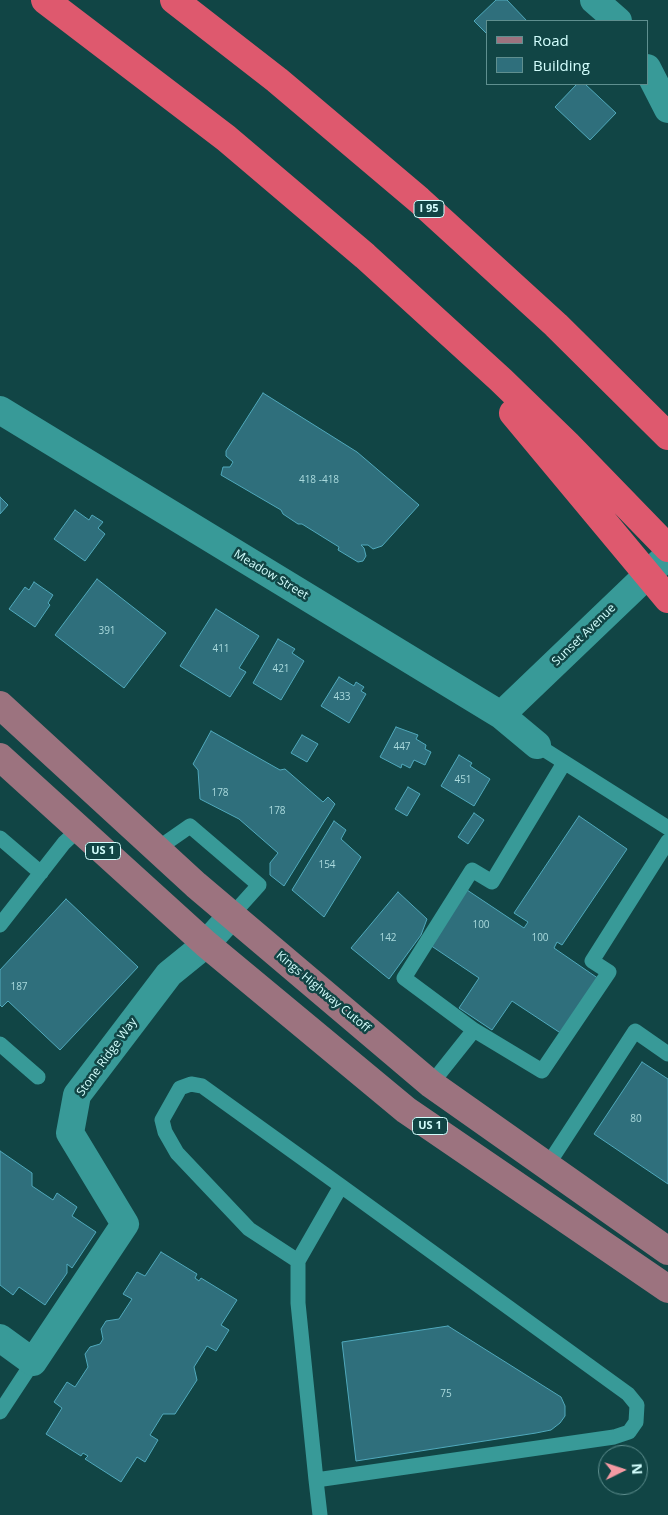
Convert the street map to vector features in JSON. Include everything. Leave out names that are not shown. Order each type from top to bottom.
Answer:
[{"type":"highway","points":[[45,0],[226,138],[305,204],[436,319],[560,437],[668,548]]},
{"type":"highway","name":"I 95","points":[[174,0],[277,80],[419,200],[556,325],[668,436]]},
{"type":"highway","points":[[436,319],[666,596]]},
{"type":"main road","name":"Kings Highway Cutoff","points":[[0,705],[232,915],[431,1084],[668,1252]]},
{"type":"main road","name":"US 1","points":[[0,757],[206,944],[406,1110],[529,1193],[593,1240],[668,1289]]},
{"type":"main road","points":[[529,1193],[547,1166]]},
{"type":"street","points":[[594,0],[617,20]]},
{"type":"street","points":[[648,70],[668,109]]},
{"type":"street","name":"Meadow Street","points":[[0,410],[501,715],[537,745]]},
{"type":"street","name":"Sunset Avenue","points":[[501,715],[668,555]]},
{"type":"street","name":"Stone Ridge Way","points":[[33,1362],[125,1224],[70,1133],[77,1095],[169,974],[206,944],[232,915]]},
{"type":"street","points":[[0,1338],[33,1362]]},
{"type":"lane","points":[[537,745],[668,828]]},
{"type":"lane","points":[[564,763],[492,882],[472,870],[404,978],[474,1030],[542,1071],[609,972],[592,961],[668,841]]},
{"type":"lane","points":[[157,849],[190,826],[259,885],[232,915]]},
{"type":"lane","points":[[0,925],[64,843],[79,829]]},
{"type":"lane","points":[[0,838],[41,873]]},
{"type":"lane","points":[[431,1084],[474,1030]]},
{"type":"lane","points":[[547,1166],[635,1031],[668,1054]]},
{"type":"lane","points":[[0,1044],[38,1077]]},
{"type":"lane","points":[[298,1261],[249,1229],[177,1153],[162,1120],[180,1088],[191,1084],[202,1086],[628,1394],[637,1405],[636,1422],[629,1432],[614,1437],[316,1480]]},
{"type":"lane","points":[[320,1515],[298,1303],[298,1261],[341,1186]]},
{"type":"lane","points":[[0,1412],[33,1362]]},
{"type":"building","points":[[496,0],[507,0],[526,20],[486,20],[486,33],[474,21]]},
{"type":"building","points":[[576,85],[586,85],[616,113],[590,140],[555,107]]},
{"type":"building","points":[[263,393],[357,452],[419,505],[382,546],[373,549],[368,545],[361,545],[366,556],[363,561],[358,562],[338,550],[339,547],[302,524],[298,524],[283,514],[281,510],[221,475],[223,467],[230,467],[233,462],[226,456],[226,451]]},
{"type":"building","points":[[0,497],[8,505],[0,514]]},
{"type":"building","points":[[75,510],[89,520],[92,515],[103,522],[98,528],[105,534],[85,561],[54,539]]},
{"type":"building","points":[[97,579],[166,633],[124,688],[55,635]]},
{"type":"building","points":[[34,582],[53,595],[48,603],[50,605],[35,627],[9,609],[25,587],[29,590]]},
{"type":"building","points":[[216,609],[259,636],[239,668],[246,672],[230,697],[180,666]]},
{"type":"building","points":[[278,639],[295,649],[292,653],[304,661],[281,700],[253,683]]},
{"type":"building","points":[[339,677],[354,686],[356,682],[364,687],[361,691],[366,694],[349,723],[321,706]]},
{"type":"building","points":[[396,727],[418,735],[416,739],[426,745],[425,749],[431,752],[425,765],[414,760],[410,768],[402,764],[401,768],[380,757]]},
{"type":"building","points":[[211,731],[280,770],[285,769],[323,802],[328,797],[335,804],[284,886],[270,875],[270,863],[278,853],[239,819],[200,799],[198,770],[193,764]]},
{"type":"building","points":[[302,735],[318,744],[307,762],[291,753]]},
{"type":"building","points":[[459,755],[472,763],[470,766],[490,779],[474,806],[441,786]]},
{"type":"building","points":[[408,787],[420,794],[407,816],[395,809]]},
{"type":"building","points":[[474,813],[484,820],[468,844],[458,837]]},
{"type":"building","points":[[579,816],[627,849],[562,945],[557,942],[554,948],[599,979],[562,1034],[512,1001],[492,1030],[459,1008],[479,978],[430,945],[467,890],[524,928],[528,922],[514,913]]},
{"type":"building","points":[[334,821],[346,830],[341,839],[361,857],[324,917],[292,890]]},
{"type":"building","points":[[398,892],[427,919],[421,935],[389,979],[351,948]]},
{"type":"building","points":[[66,899],[138,967],[60,1050],[8,1001],[2,1007],[0,1005],[0,970]]},
{"type":"building","points":[[642,1062],[668,1079],[668,1184],[594,1134]]},
{"type":"building","points":[[0,1151],[32,1173],[32,1186],[53,1200],[57,1193],[77,1207],[72,1216],[96,1232],[72,1268],[67,1264],[67,1273],[45,1305],[19,1287],[13,1295],[0,1285]]},
{"type":"building","points":[[161,1252],[197,1274],[195,1278],[199,1281],[201,1278],[237,1300],[221,1325],[229,1330],[216,1351],[207,1346],[194,1367],[197,1380],[175,1414],[163,1414],[150,1435],[158,1440],[145,1462],[137,1457],[121,1482],[85,1459],[88,1456],[83,1453],[81,1456],[46,1434],[62,1408],[54,1402],[67,1382],[75,1387],[88,1367],[85,1354],[90,1347],[100,1344],[103,1339],[101,1329],[106,1321],[119,1319],[132,1299],[123,1294],[137,1272],[145,1276]]},
{"type":"building","points":[[448,1326],[561,1397],[565,1406],[565,1416],[551,1430],[356,1461],[342,1342]]}]
